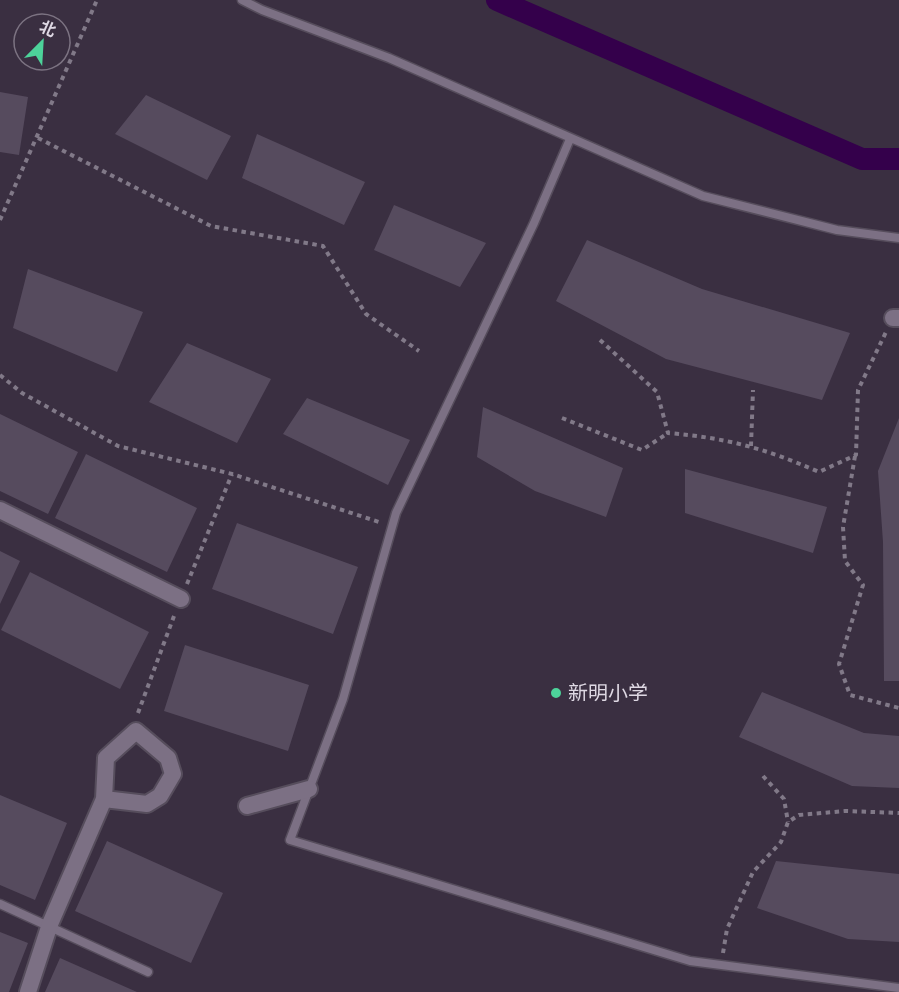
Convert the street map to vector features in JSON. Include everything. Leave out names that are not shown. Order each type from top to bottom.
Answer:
[{"type":"street","points":[[0,510],[181,599]]},
{"type":"street","points":[[28,992],[50,924],[104,800],[106,758],[136,731],[168,758],[173,774],[160,796],[147,804],[104,800]]},
{"type":"street","points":[[247,806],[309,789]]},
{"type":"lane","points":[[242,0],[262,10],[389,58],[704,196],[837,230],[899,238]]},
{"type":"lane","points":[[570,139],[534,223],[392,526],[343,699],[290,840],[690,961],[899,988]]},
{"type":"lane","points":[[0,904],[50,924],[148,972]]},
{"type":"path","points":[[0,220],[3,208],[38,138],[97,0]]},
{"type":"path","points":[[38,138],[211,226],[323,246],[366,314],[419,351]]},
{"type":"path","points":[[896,318],[858,390],[856,455],[843,527],[845,561],[863,585],[839,664],[850,695],[899,708]]},
{"type":"path","points":[[600,340],[657,392],[668,433]]},
{"type":"path","points":[[0,375],[22,393],[118,446],[232,474],[392,526]]},
{"type":"path","points":[[751,446],[753,390]]},
{"type":"path","points":[[562,418],[642,450],[668,433],[720,438],[775,453],[819,472],[856,455]]},
{"type":"path","points":[[721,965],[727,929],[753,872],[782,842],[788,822],[784,799],[763,776]]},
{"type":"path","points":[[788,822],[799,815],[845,811],[899,813]]},
{"type":"building","points":[[0,92],[28,97],[19,155],[0,152]]},
{"type":"building","points":[[146,95],[231,136],[207,180],[115,134]]},
{"type":"building","points":[[257,134],[365,182],[344,225],[242,178]]},
{"type":"building","points":[[394,205],[486,243],[460,287],[374,250]]},
{"type":"building","points":[[587,240],[702,289],[850,333],[822,400],[666,359],[556,301]]},
{"type":"building","points":[[28,269],[143,312],[117,372],[13,328]]},
{"type":"building","points":[[187,343],[271,379],[237,443],[149,402]]},
{"type":"building","points":[[307,398],[410,440],[388,485],[283,434]]},
{"type":"building","points":[[483,407],[623,468],[606,517],[535,491],[477,457]]},
{"type":"building","points":[[0,414],[78,452],[48,514],[0,491]]},
{"type":"building","points":[[899,418],[899,681],[884,681],[883,542],[878,471]]},
{"type":"building","points":[[86,454],[197,508],[167,572],[55,518]]},
{"type":"building","points":[[685,469],[827,507],[813,553],[685,513]]},
{"type":"building","points":[[237,523],[358,567],[333,634],[212,589]]},
{"type":"building","points":[[0,551],[20,561],[0,604]]},
{"type":"building","points":[[30,572],[149,632],[120,689],[1,630]]},
{"type":"building","points":[[185,645],[309,685],[288,751],[164,711]]},
{"type":"building","points":[[762,692],[864,733],[899,736],[899,788],[852,786],[739,737]]},
{"type":"building","points":[[0,795],[67,823],[35,900],[0,885]]},
{"type":"building","points":[[107,841],[223,893],[191,963],[75,911]]},
{"type":"building","points":[[776,861],[899,874],[899,942],[848,939],[757,908]]},
{"type":"building","points":[[0,932],[28,943],[9,992],[0,992]]},
{"type":"building","points":[[60,958],[137,992],[45,992]]},
{"type":"waterway","points":[[497,0],[862,159],[899,159]]},
{"type":"place","name":"新明小学","points":[[556,693]]}]
